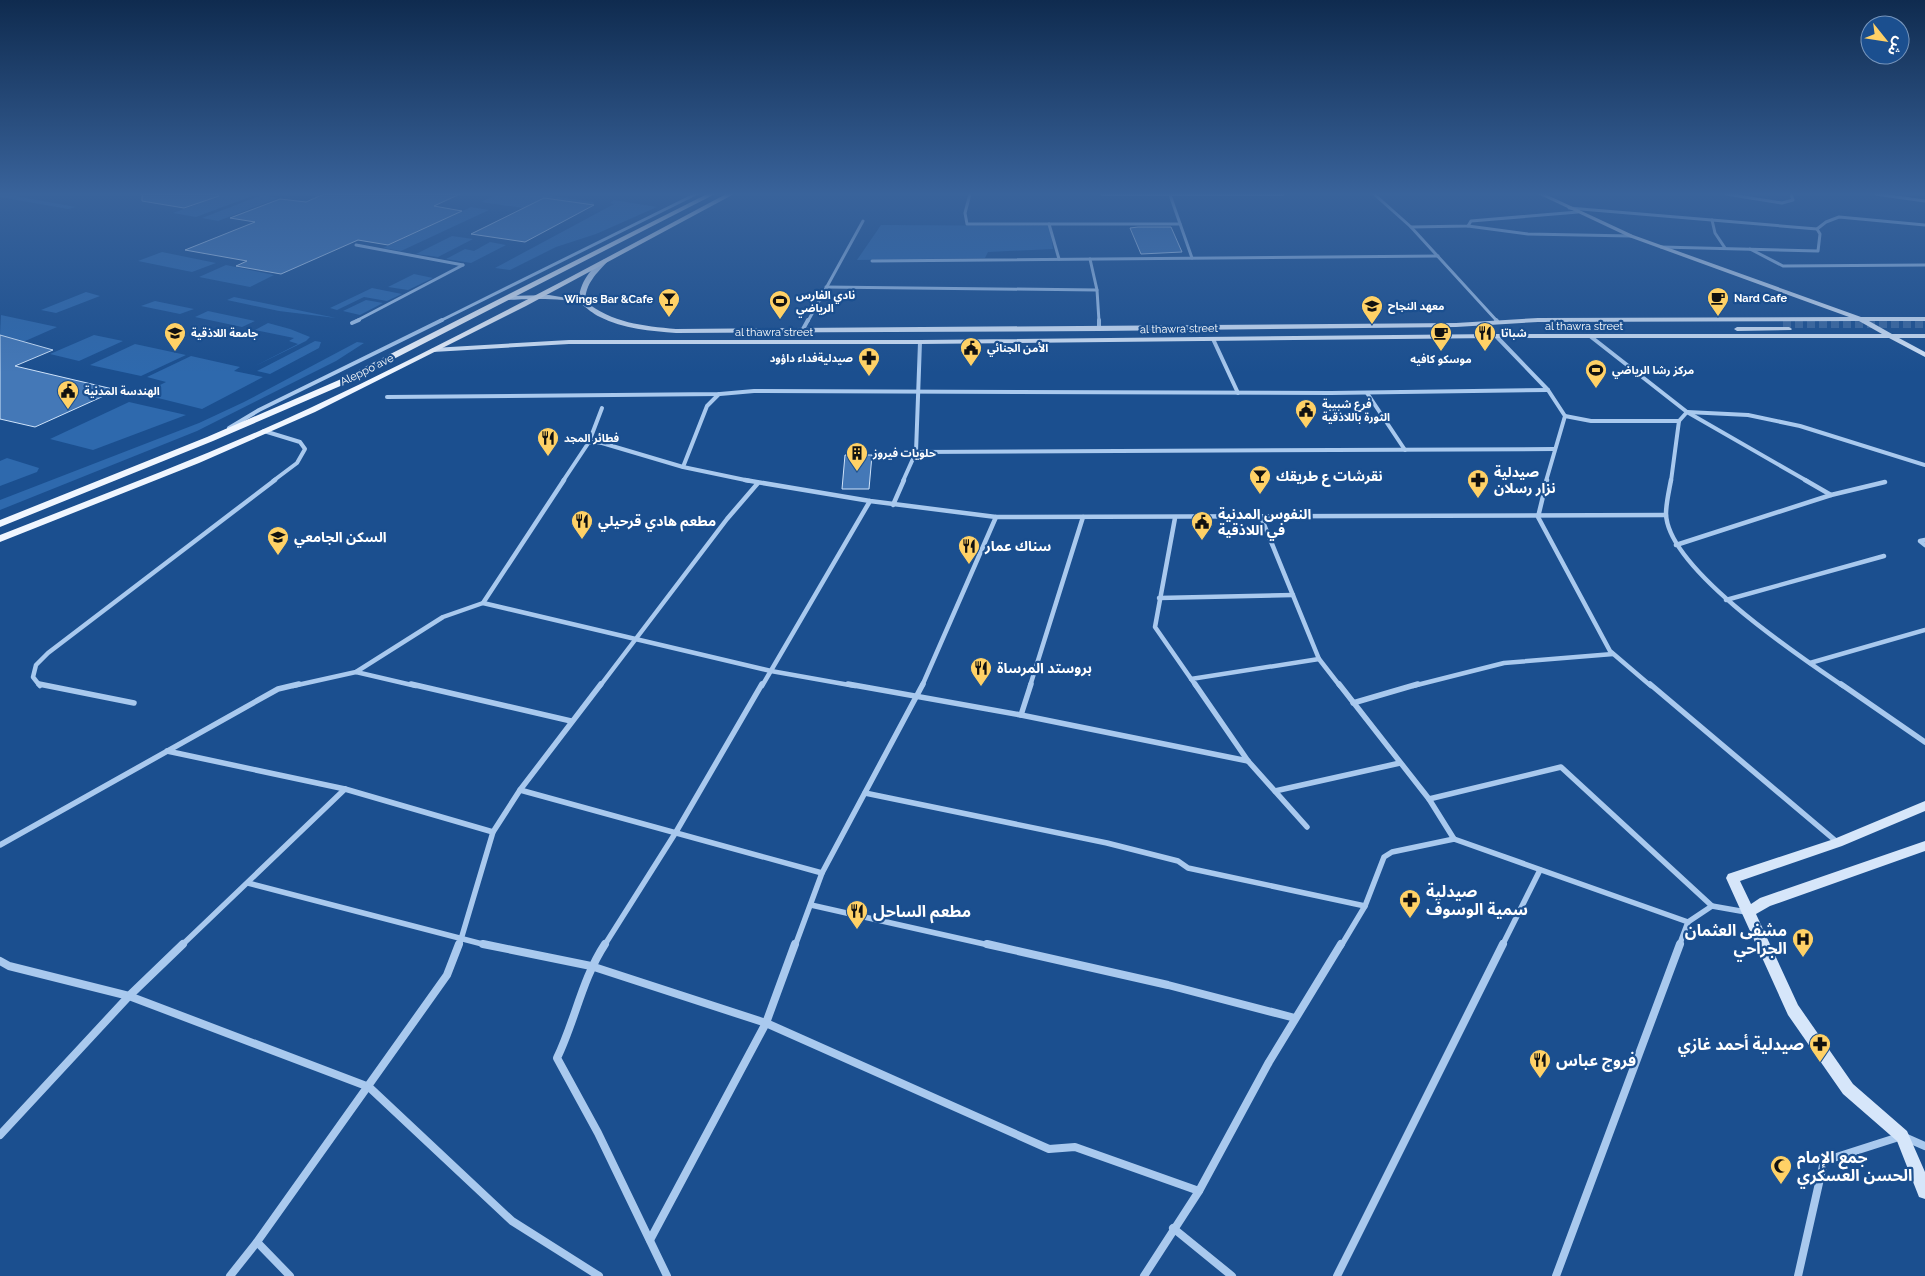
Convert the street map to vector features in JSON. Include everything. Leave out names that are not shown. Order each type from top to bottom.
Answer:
[{"type":"main road","name":"Aleppo ave","points":[[0,524],[210,439],[342,382],[595,254]]},
{"type":"main road","name":"Aleppo ave","points":[[0,539],[264,431],[433,350],[619,254]]},
{"type":"main road","points":[[1679,254],[1860,319],[1925,355]]},
{"type":"main road","points":[[582,302],[583,290],[588,278],[605,261]]},
{"type":"main road","name":"al thawra street","points":[[507,298],[536,297],[582,302],[598,314],[640,327],[676,331],[1100,329],[1456,325],[1497,321],[1925,318]]},
{"type":"main road","points":[[1812,319],[1837,327],[1840,333],[1835,336]]},
{"type":"main road","points":[[1888,319],[1886,322],[1889,326],[1921,336]]},
{"type":"main road","points":[[1497,321],[1525,325],[1786,326],[1537,330],[1523,331],[1509,336]]},
{"type":"main road","points":[[766,342],[762,336],[768,331]]},
{"type":"main road","points":[[1890,335],[1925,348]]},
{"type":"main road","name":"al thawra street","points":[[433,350],[569,342],[920,342],[1496,336],[1921,336]]},
{"type":"main road","points":[[1925,806],[1838,843],[1732,878],[1793,1010],[1848,1088],[1902,1136],[1925,1191]]},
{"type":"main road","points":[[1748,912],[1765,902],[1925,846]]},
{"type":"street","points":[[352,323],[463,265],[402,254]]},
{"type":"street","points":[[210,439],[259,410],[576,254]]},
{"type":"street","points":[[802,331],[845,254]]},
{"type":"street","points":[[1057,254],[1058,259]]},
{"type":"street","points":[[1190,254],[1192,258]]},
{"type":"street","points":[[1436,254],[1497,321]]},
{"type":"street","points":[[1759,254],[1783,266],[1925,265]]},
{"type":"street","points":[[872,261],[1438,256]]},
{"type":"street","points":[[1090,259],[1097,290],[1100,329]]},
{"type":"street","points":[[826,287],[1097,290]]},
{"type":"street","points":[[1496,336],[1548,390],[1566,416],[1592,421],[1679,421]]},
{"type":"street","points":[[1590,336],[1687,412],[1831,496]]},
{"type":"street","points":[[1213,339],[1238,393]]},
{"type":"street","points":[[893,505],[916,452],[920,393],[920,342]]},
{"type":"street","points":[[387,397],[720,394],[754,391],[1366,393],[1548,390]]},
{"type":"street","points":[[1366,393],[1405,450]]},
{"type":"street","points":[[684,467],[707,406],[720,394]]},
{"type":"street","points":[[484,603],[589,442],[602,408]]},
{"type":"street","points":[[1687,412],[1679,421],[1666,515],[1676,545],[1726,600],[1810,663],[1925,742]]},
{"type":"street","points":[[1687,412],[1748,415],[1800,426],[1925,465]]},
{"type":"street","points":[[1566,416],[1554,449],[1538,517],[1610,651],[1838,843]]},
{"type":"street","points":[[134,703],[40,686],[33,677],[33,672],[48,652],[296,463],[304,453],[305,449],[300,442],[264,431]]},
{"type":"street","points":[[589,442],[602,443],[684,467],[758,483],[893,505],[996,517],[1538,517],[1666,515]]},
{"type":"street","points":[[916,452],[1554,449]]},
{"type":"street","points":[[1676,545],[1831,496],[1885,482]]},
{"type":"street","points":[[230,1276],[258,1242],[448,975],[461,940],[493,832],[520,790],[571,721],[727,520],[758,483]]},
{"type":"street","points":[[667,1276],[598,1133],[557,1058],[569,1033],[591,966],[676,832],[870,501]]},
{"type":"street","points":[[650,1240],[766,1023],[822,873],[918,696],[996,517]]},
{"type":"street","points":[[1021,715],[1083,517]]},
{"type":"street","points":[[1261,517],[1319,659],[1429,799],[1454,839]]},
{"type":"street","points":[[1175,518],[1155,627],[1248,761],[1307,827]]},
{"type":"street","points":[[1925,540],[1920,541],[1925,545]]},
{"type":"street","points":[[1726,600],[1884,556]]},
{"type":"street","points":[[1159,598],[1293,595]]},
{"type":"street","points":[[0,845],[278,689],[356,672],[443,617],[484,603],[771,671],[1021,715],[1248,761]]},
{"type":"street","points":[[1810,663],[1925,630]]},
{"type":"street","points":[[1353,702],[1465,671],[1504,663],[1614,654]]},
{"type":"street","points":[[1191,679],[1319,659]]},
{"type":"street","points":[[356,672],[571,721]]},
{"type":"street","points":[[167,751],[345,789],[493,832]]},
{"type":"street","points":[[1275,791],[1400,762]]},
{"type":"street","points":[[1429,799],[1561,767],[1712,906],[1748,912]]},
{"type":"street","points":[[0,1135],[128,996],[345,789]]},
{"type":"street","points":[[520,790],[637,824],[676,832],[822,873]]},
{"type":"street","points":[[865,793],[1106,843],[1178,861],[1188,868],[1365,906]]},
{"type":"street","points":[[1144,1276],[1173,1228],[1199,1191],[1268,1062],[1365,906],[1384,857],[1392,852],[1454,839],[1688,922]]},
{"type":"street","points":[[1337,1276],[1540,870]]},
{"type":"street","points":[[248,883],[461,940],[591,966],[766,1023],[1049,1149],[1075,1148],[1199,1191]]},
{"type":"street","points":[[811,905],[1168,985],[1295,1018]]},
{"type":"street","points":[[1556,1276],[1688,922],[1712,906]]},
{"type":"street","points":[[0,961],[9,966],[128,996],[369,1087],[512,1221],[599,1276]]},
{"type":"street","points":[[1798,1276],[1824,1161],[1902,1136],[1925,1146]]},
{"type":"street","points":[[1173,1228],[1232,1276]]},
{"type":"street","points":[[258,1242],[290,1276]]},
{"type":"shaded area","points":[[158,254],[170,254],[216,263],[192,272],[138,261]]},
{"type":"shaded area","points":[[417,254],[445,254],[438,257]]},
{"type":"shaded area","points":[[456,254],[489,254],[471,263],[446,259]]},
{"type":"shaded area","points":[[522,254],[543,254],[510,270],[495,268]]},
{"type":"shaded area","points":[[861,254],[987,254],[985,258],[857,260]]},
{"type":"shaded area","points":[[226,265],[274,275],[250,287],[199,277]]},
{"type":"shaded area","points":[[414,274],[433,278],[408,290],[388,287]]},
{"type":"shaded area","points":[[372,288],[402,294],[387,301],[364,297],[337,310],[330,308]]},
{"type":"shaded area","points":[[86,292],[100,296],[56,313],[41,310]]},
{"type":"shaded area","points":[[234,297],[336,318],[279,311],[227,300]]},
{"type":"shaded area","points":[[366,300],[383,303],[360,315],[343,311]]},
{"type":"shaded area","points":[[155,301],[194,309],[180,314],[141,306]]},
{"type":"shaded area","points":[[208,311],[255,321],[242,327],[195,317]]},
{"type":"shaded area","points":[[1,315],[57,327],[23,342],[0,335]]},
{"type":"shaded area","points":[[268,323],[310,337],[306,341],[249,369],[298,344],[289,341],[294,338],[255,330]]},
{"type":"shaded area","points":[[94,335],[123,341],[79,361],[50,354]]},
{"type":"shaded area","points":[[315,341],[321,342],[319,348],[270,374],[257,371]]},
{"type":"shaded area","points":[[357,342],[364,343],[336,361],[197,431],[0,510],[0,500],[199,423],[244,402]]},
{"type":"shaded area","points":[[135,344],[186,355],[141,376],[90,365]]},
{"type":"shaded area","points":[[191,356],[240,367],[234,371],[263,377],[202,409],[142,394],[166,382],[147,377]]},
{"type":"shaded area","points":[[129,402],[186,415],[93,450],[50,439]]},
{"type":"shaded area","points":[[7,458],[39,468],[37,472],[0,486],[0,461]]},
{"type":"building","points":[[205,254],[327,254],[281,274],[236,266],[247,261]]},
{"type":"building","points":[[0,335],[53,350],[15,366],[117,390],[35,427],[0,419]]},
{"type":"building","name":"حلويات فيروز","points":[[845,455],[872,455],[869,489],[842,489]]},
{"type":"tunnel","points":[[1783,324],[1925,324]]},
{"type":"place","name":"Nard Cafe","points":[[1718,317]]},
{"type":"place","name":"Wings Bar &Cafe","points":[[669,318]]},
{"type":"place","name":"نادي الفارس الرياضي","points":[[780,320]]},
{"type":"place","name":"معهد النجاح","points":[[1372,325]]},
{"type":"place","name":"جامعة اللاذقية","points":[[175,352]]},
{"type":"place","name":"موسكو كافيه","points":[[1441,352]]},
{"type":"place","name":"شباتا","points":[[1485,352]]},
{"type":"place","name":"الأمن الجنائي","points":[[971,367]]},
{"type":"place","name":"صيدليةفداء داؤود","points":[[869,377]]},
{"type":"place","name":"مركز رشا الرياضي","points":[[1596,389]]},
{"type":"place","name":"الهندسة المدنية","points":[[68,410]]},
{"type":"place","name":"فرع شبيبة الثورة باللاذقية","points":[[1306,429]]},
{"type":"place","name":"فطائر المجد","points":[[548,457]]},
{"type":"place","name":"حلويات فيروز","points":[[857,472]]},
{"type":"place","name":"نقرشات ع طريقك","points":[[1260,495]]},
{"type":"place","name":"صيدلية نزار رسلان","points":[[1478,499]]},
{"type":"place","name":"مطعم هادي قرحيلي","points":[[582,540]]},
{"type":"place","name":"النفوس المدنية في اللاذقية","points":[[1202,541]]},
{"type":"place","name":"السكن الجامعي","points":[[278,556]]},
{"type":"place","name":"سناك عمار","points":[[969,565]]},
{"type":"place","name":"بروستد المرساة","points":[[981,687]]},
{"type":"place","name":"صيدلية سمية الوسوف","points":[[1410,919]]},
{"type":"place","name":"مطعم الساحل","points":[[857,930]]},
{"type":"place","name":"مشفى العثمان الجراحي","points":[[1803,958]]},
{"type":"place","name":"صيدلية أحمد غازي","points":[[1820,1063]]},
{"type":"place","name":"فروج عباس","points":[[1540,1079]]},
{"type":"place","name":"جمع الإمام الحسن العسكري","points":[[1781,1185]]}]
